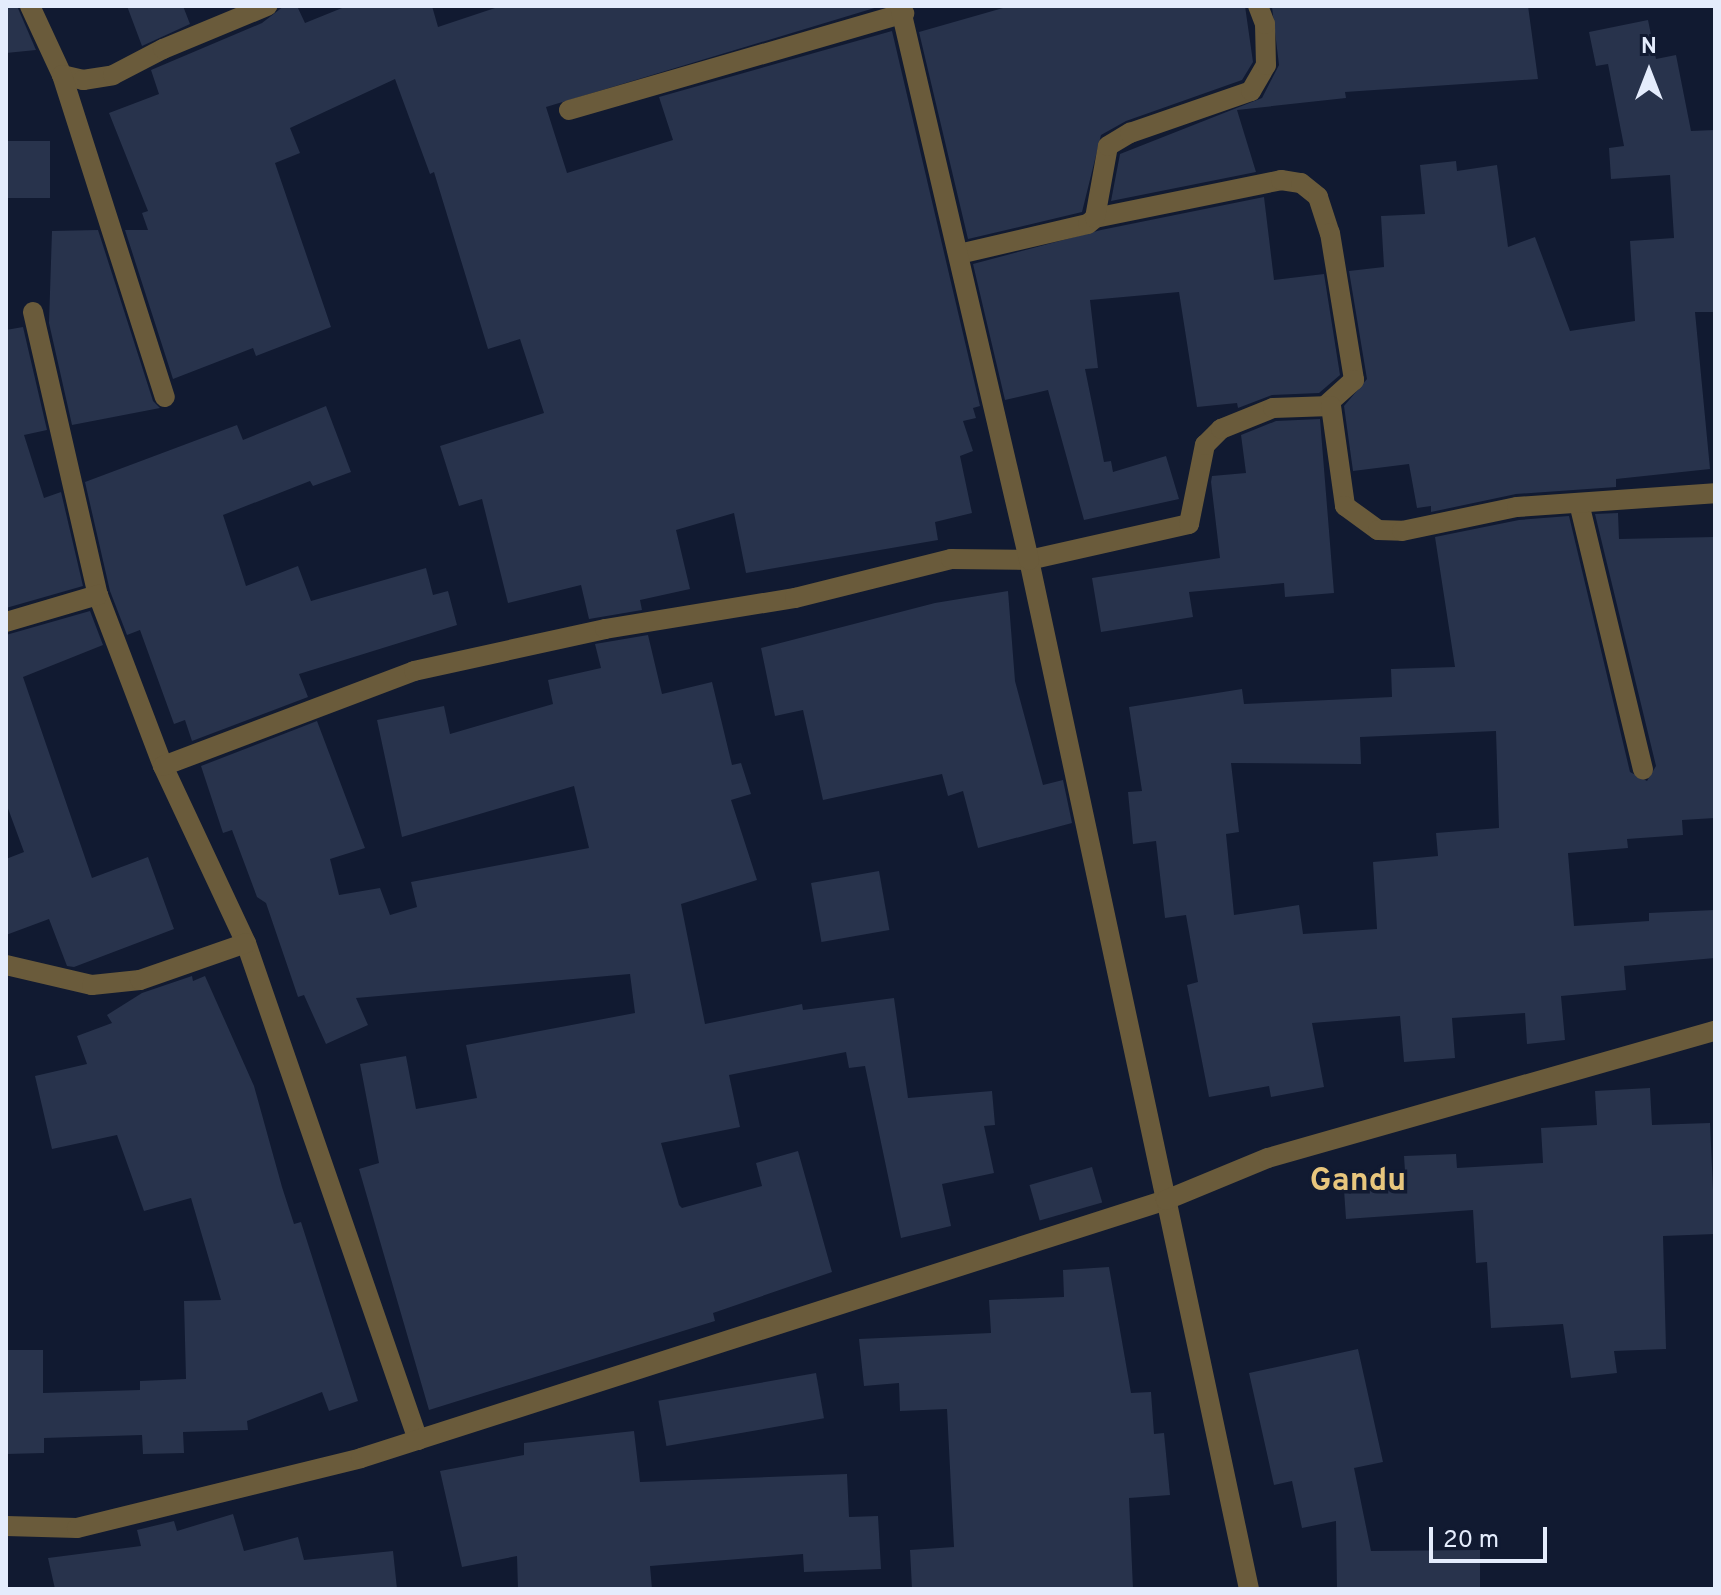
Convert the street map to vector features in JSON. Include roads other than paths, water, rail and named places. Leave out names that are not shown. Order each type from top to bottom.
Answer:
[{"type":"street","points":[[30,6],[62,75],[165,397]]},
{"type":"street","points":[[62,75],[83,80],[113,75],[163,49],[267,6]]},
{"type":"street","points":[[1095,218],[1108,146],[1130,133],[1251,91],[1266,65],[1265,24],[1258,6]]},
{"type":"street","points":[[569,110],[902,10],[1029,560],[1249,1589]]},
{"type":"street","points":[[959,254],[1088,224],[1095,218],[1281,180],[1301,183],[1318,197],[1330,233],[1354,380],[1326,405]]},
{"type":"street","points":[[33,312],[98,595],[163,766],[246,943],[418,1440]]},
{"type":"street","points":[[163,766],[414,671],[605,629],[795,598],[951,559],[1029,560],[1189,524],[1205,445],[1221,429],[1273,408],[1326,405],[1334,410],[1345,506],[1378,530],[1402,531],[1517,507],[1715,493]]},
{"type":"street","points":[[1579,503],[1643,769]]},
{"type":"street","points":[[6,622],[98,595]]},
{"type":"street","points":[[6,965],[92,985],[140,980],[246,943]]},
{"type":"street","points":[[6,1526],[77,1528],[155,1512],[418,1440],[1166,1200],[1268,1158],[1715,1031]]},
{"type":"district","name":"Gandu","points":[[1358,1182]]}]
